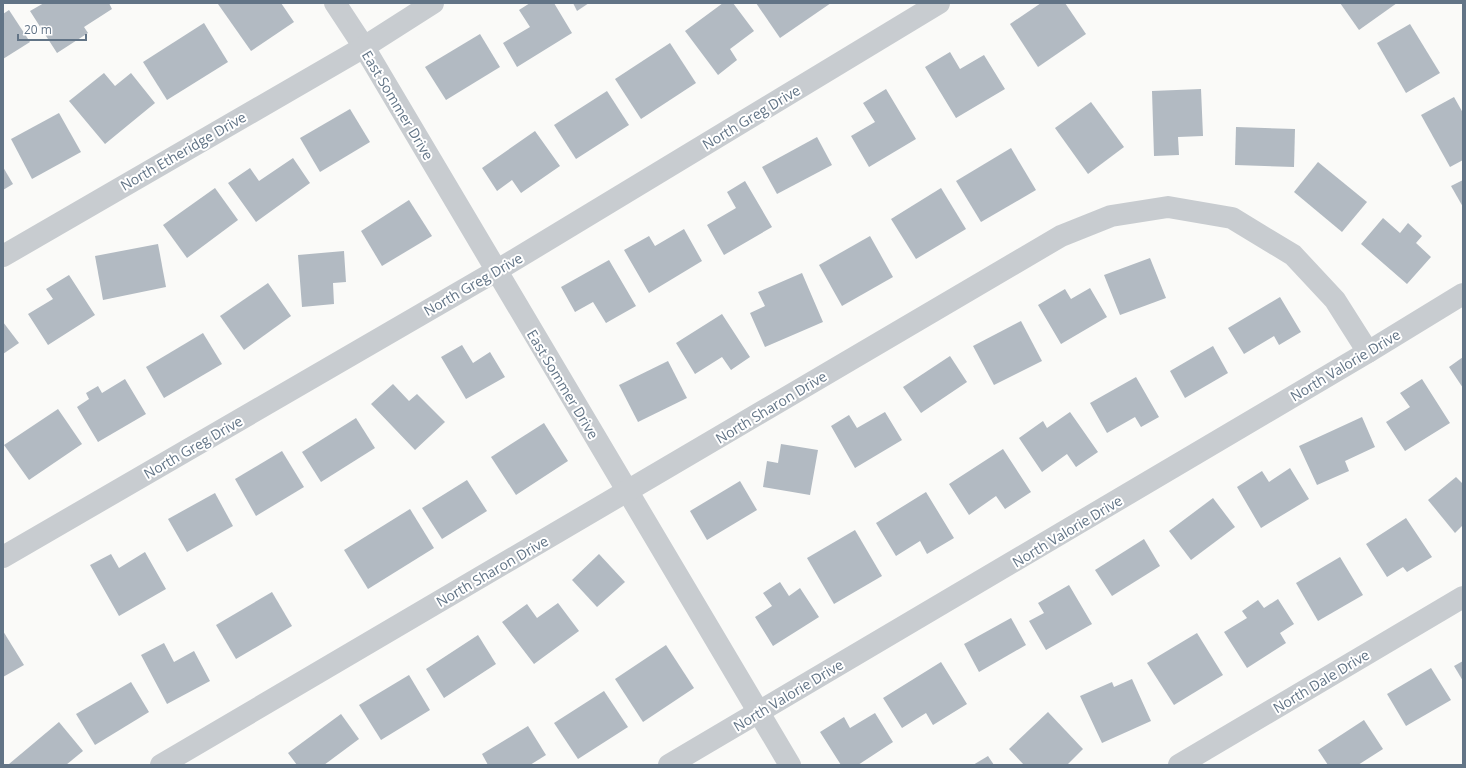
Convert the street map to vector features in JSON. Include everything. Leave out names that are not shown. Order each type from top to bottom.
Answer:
[{"type":"street","name":"East Sommer Drive","points":[[335,3],[364,46],[790,765]]},
{"type":"street","name":"North Etheridge Drive","points":[[3,256],[364,46],[433,3]]},
{"type":"street","name":"North Greg Drive","points":[[3,557],[496,271],[939,3]]},
{"type":"street","name":"North Sharon Drive","points":[[161,765],[628,492],[1060,236],[1111,216],[1168,207],[1232,218],[1293,255],[1335,300],[1368,352]]},
{"type":"street","name":"North Valorie Drive","points":[[669,765],[1368,352],[1463,294]]},
{"type":"street","name":"North Dale Drive","points":[[1179,765],[1463,597]]},
{"type":"building","points":[[44,3],[109,3],[112,9],[84,27],[88,33],[57,53],[30,11]]},
{"type":"building","points":[[281,3],[294,22],[251,51],[218,4]]},
{"type":"building","points":[[530,3],[554,3],[572,33],[517,67],[503,43],[530,27],[519,10]]},
{"type":"building","points":[[573,3],[589,3],[577,11]]},
{"type":"building","points":[[723,3],[733,3],[754,31],[730,49],[737,60],[718,75],[685,31]]},
{"type":"building","points":[[756,3],[831,3],[780,38]]},
{"type":"building","points":[[1041,3],[1065,3],[1086,34],[1038,67],[1010,24]]},
{"type":"building","points":[[1340,3],[1397,3],[1359,30]]},
{"type":"building","points":[[9,10],[30,42],[3,59],[3,14]]},
{"type":"building","points":[[204,23],[228,62],[167,100],[143,62]]},
{"type":"building","points":[[1410,24],[1440,73],[1406,93],[1377,43]]},
{"type":"building","points":[[480,34],[500,67],[446,100],[425,67]]},
{"type":"building","points":[[670,43],[696,83],[641,119],[615,79]]},
{"type":"building","points":[[950,52],[960,69],[984,55],[1005,89],[956,118],[925,67]]},
{"type":"building","points":[[104,73],[115,86],[131,73],[155,103],[105,144],[69,101]]},
{"type":"building","points":[[886,89],[916,139],[869,167],[851,136],[875,122],[863,103]]},
{"type":"building","points":[[1201,89],[1203,136],[1178,137],[1179,155],[1154,156],[1152,91]]},
{"type":"building","points":[[607,91],[629,125],[576,159],[554,125]]},
{"type":"building","points":[[1454,97],[1463,113],[1463,160],[1450,167],[1421,115]]},
{"type":"building","points":[[1091,102],[1124,147],[1088,174],[1055,128]]},
{"type":"building","points":[[350,109],[370,142],[320,172],[300,138]]},
{"type":"building","points":[[59,113],[81,152],[32,179],[11,139]]},
{"type":"building","points":[[1236,127],[1295,129],[1294,167],[1235,165]]},
{"type":"building","points":[[535,131],[560,166],[521,193],[512,180],[497,191],[482,168]]},
{"type":"building","points":[[817,137],[832,165],[777,194],[762,167]]},
{"type":"building","points":[[1011,148],[1036,190],[981,222],[956,181]]},
{"type":"building","points":[[293,158],[310,183],[256,222],[228,183],[250,168],[259,181]]},
{"type":"building","points":[[1318,162],[1367,202],[1342,232],[1294,192]]},
{"type":"building","points":[[3,167],[13,184],[3,190]]},
{"type":"building","points":[[1463,180],[1463,207],[1451,186]]},
{"type":"building","points":[[745,181],[772,227],[724,255],[707,225],[736,208],[727,192]]},
{"type":"building","points":[[215,188],[238,220],[187,258],[163,225]]},
{"type":"building","points":[[941,188],[966,229],[916,259],[891,219]]},
{"type":"building","points":[[409,200],[432,236],[382,266],[361,231]]},
{"type":"building","points":[[1383,218],[1400,233],[1408,223],[1422,236],[1416,243],[1431,257],[1407,284],[1361,244]]},
{"type":"building","points":[[684,229],[702,261],[649,293],[624,250],[649,236],[655,246]]},
{"type":"building","points":[[870,236],[893,277],[842,306],[819,265]]},
{"type":"building","points":[[158,244],[166,287],[103,300],[95,256]]},
{"type":"building","points":[[344,251],[346,282],[333,283],[334,304],[302,307],[298,255]]},
{"type":"building","points":[[1150,258],[1166,298],[1120,315],[1104,275]]},
{"type":"building","points":[[609,260],[636,306],[606,323],[593,302],[575,312],[561,287]]},
{"type":"building","points":[[802,273],[823,322],[765,347],[750,313],[765,306],[758,292]]},
{"type":"building","points":[[69,275],[95,315],[48,345],[28,314],[53,299],[46,289]]},
{"type":"building","points":[[268,283],[291,316],[244,350],[220,316]]},
{"type":"building","points":[[1090,288],[1107,317],[1061,344],[1038,305],[1065,289],[1071,299]]},
{"type":"building","points":[[1280,297],[1301,332],[1279,345],[1274,336],[1244,354],[1228,328]]},
{"type":"building","points":[[722,314],[750,357],[731,370],[722,357],[695,374],[676,343]]},
{"type":"building","points":[[1021,321],[1042,361],[994,385],[973,346]]},
{"type":"building","points":[[3,322],[19,343],[3,354]]},
{"type":"building","points":[[203,333],[222,364],[164,398],[146,367]]},
{"type":"building","points":[[462,345],[473,363],[490,352],[505,377],[466,399],[441,357]]},
{"type":"building","points":[[1213,346],[1228,373],[1185,398],[1170,371]]},
{"type":"building","points":[[950,356],[967,382],[921,413],[903,387]]},
{"type":"building","points":[[1463,357],[1463,388],[1449,367]]},
{"type":"building","points":[[668,361],[687,398],[638,422],[619,385]]},
{"type":"building","points":[[1136,377],[1159,417],[1141,427],[1135,417],[1107,433],[1090,403]]},
{"type":"building","points":[[125,379],[146,414],[98,442],[77,407],[89,399],[86,393],[98,386],[102,393]]},
{"type":"building","points":[[1422,379],[1450,423],[1405,451],[1386,422],[1410,407],[1400,393]]},
{"type":"building","points":[[393,384],[409,401],[417,394],[445,422],[415,450],[371,404]]},
{"type":"building","points":[[58,409],[82,444],[29,480],[4,445]]},
{"type":"building","points":[[885,412],[902,440],[855,468],[831,426],[849,415],[857,428]]},
{"type":"building","points":[[1070,412],[1098,452],[1076,467],[1067,454],[1042,472],[1019,438],[1043,421],[1047,428]]},
{"type":"building","points":[[1362,417],[1375,447],[1345,461],[1349,471],[1317,485],[1299,446]]},
{"type":"building","points":[[356,418],[375,448],[321,482],[302,452]]},
{"type":"building","points":[[544,423],[568,461],[516,495],[491,457]]},
{"type":"building","points":[[781,444],[818,450],[810,495],[763,487],[767,461],[778,463]]},
{"type":"building","points":[[1003,449],[1031,492],[1005,509],[996,496],[969,515],[949,484]]},
{"type":"building","points":[[282,451],[304,487],[256,516],[235,479]]},
{"type":"building","points":[[1290,468],[1309,499],[1261,528],[1237,487],[1262,471],[1269,482]]},
{"type":"building","points":[[1456,477],[1463,484],[1463,525],[1455,533],[1428,500]]},
{"type":"building","points":[[467,480],[487,511],[442,539],[422,508]]},
{"type":"building","points":[[740,481],[757,510],[707,540],[690,511]]},
{"type":"building","points":[[926,492],[954,538],[927,554],[920,541],[896,556],[876,523]]},
{"type":"building","points":[[215,493],[233,526],[187,552],[168,519]]},
{"type":"building","points":[[1213,498],[1235,527],[1191,560],[1169,531]]},
{"type":"building","points":[[410,509],[434,548],[368,589],[344,550]]},
{"type":"building","points":[[1406,518],[1432,557],[1407,572],[1403,567],[1387,577],[1366,544]]},
{"type":"building","points":[[855,530],[882,576],[834,604],[807,558]]},
{"type":"building","points":[[1144,539],[1160,566],[1112,596],[1095,570]]},
{"type":"building","points":[[145,552],[166,589],[119,616],[90,565],[111,554],[119,568]]},
{"type":"building","points":[[599,554],[625,582],[597,607],[572,580]]},
{"type":"building","points":[[1340,557],[1363,595],[1318,621],[1296,583]]},
{"type":"building","points":[[780,582],[789,596],[800,588],[819,617],[773,646],[755,617],[772,606],[763,593]]},
{"type":"building","points":[[1069,585],[1092,624],[1046,650],[1029,621],[1044,613],[1038,603]]},
{"type":"building","points":[[272,592],[292,626],[236,659],[216,625]]},
{"type":"building","points":[[1278,599],[1294,624],[1280,633],[1286,643],[1247,668],[1224,632],[1247,618],[1242,611],[1258,600],[1264,608]]},
{"type":"building","points":[[558,603],[579,631],[534,664],[502,622],[527,604],[537,618]]},
{"type":"building","points":[[1011,618],[1026,645],[979,672],[964,644]]},
{"type":"building","points":[[3,631],[24,665],[3,677]]},
{"type":"building","points":[[1197,633],[1223,675],[1174,705],[1147,663]]},
{"type":"building","points":[[478,635],[496,664],[444,698],[426,669]]},
{"type":"building","points":[[164,643],[174,662],[194,651],[210,681],[167,704],[141,655]]},
{"type":"building","points":[[666,645],[694,688],[643,722],[615,679]]},
{"type":"building","points":[[1463,661],[1463,681],[1454,666]]},
{"type":"building","points":[[941,662],[967,704],[933,725],[926,713],[902,728],[883,698]]},
{"type":"building","points":[[1431,668],[1451,700],[1406,726],[1387,694]]},
{"type":"building","points":[[409,675],[430,710],[381,740],[359,705]]},
{"type":"building","points":[[1132,679],[1151,721],[1102,743],[1080,696],[1112,682],[1114,687]]},
{"type":"building","points":[[131,682],[149,712],[95,745],[76,714]]},
{"type":"building","points":[[604,691],[628,727],[578,759],[554,723]]},
{"type":"building","points":[[1048,712],[1083,749],[1067,765],[1024,765],[1009,749]]},
{"type":"building","points":[[875,713],[893,742],[858,765],[841,765],[820,732],[844,717],[850,728]]},
{"type":"building","points":[[341,714],[359,739],[324,765],[297,765],[288,753]]},
{"type":"building","points":[[1364,720],[1383,749],[1358,765],[1328,765],[1318,750]]},
{"type":"building","points":[[59,722],[83,751],[66,765],[9,764]]},
{"type":"building","points":[[528,726],[546,755],[530,765],[488,765],[482,754]]},
{"type":"building","points":[[988,756],[994,765],[973,765]]}]
